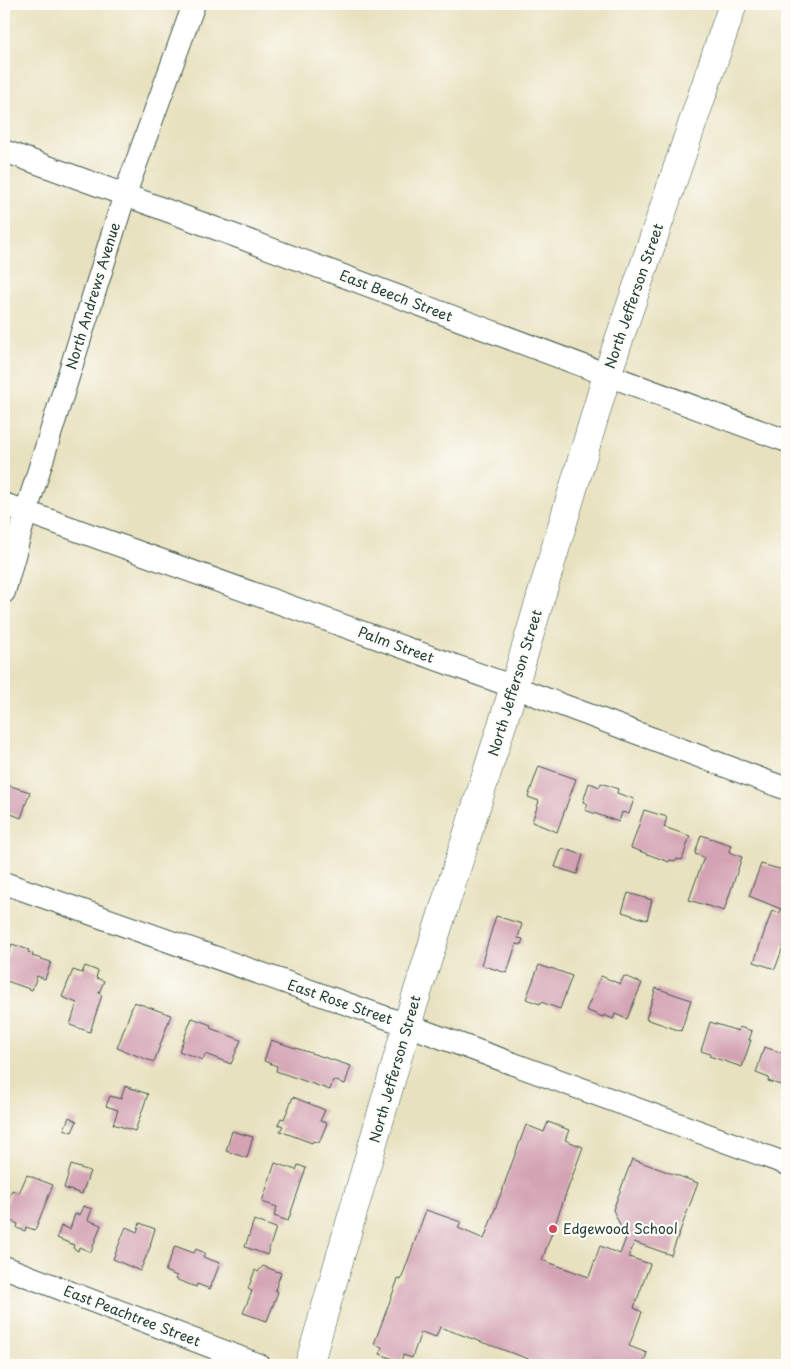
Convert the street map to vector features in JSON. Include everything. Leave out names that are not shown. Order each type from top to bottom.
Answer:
[{"type":"street","name":"North Andrews Avenue","points":[[4,592],[26,512],[125,194],[194,4]]},
{"type":"street","name":"North Jefferson Street","points":[[309,1365],[407,1025],[514,688],[607,375],[733,4]]},
{"type":"street","name":"East Beech Street","points":[[4,151],[125,194],[787,441]]},
{"type":"street","name":"Palm Street","points":[[4,504],[514,688],[787,789]]},
{"type":"street","name":"East Rose Street","points":[[4,883],[407,1025],[787,1164]]},
{"type":"street","name":"East Peachtree Street","points":[[4,1267],[259,1365]]},
{"type":"building","points":[[539,766],[576,779],[557,832],[532,822],[539,801],[528,797]]},
{"type":"building","points":[[589,783],[600,787],[601,783],[618,789],[617,793],[634,799],[629,814],[622,812],[619,822],[585,810],[588,804],[583,802]]},
{"type":"building","points":[[4,784],[30,792],[21,818],[6,812],[4,814]]},
{"type":"building","points":[[644,810],[667,817],[664,827],[690,836],[682,860],[670,860],[669,862],[631,848]]},
{"type":"building","points":[[701,835],[731,845],[729,852],[742,857],[724,911],[689,900],[704,857],[695,854]]},
{"type":"building","points":[[562,848],[583,855],[577,874],[555,867]]},
{"type":"building","points":[[761,864],[787,871],[787,936],[775,969],[754,962],[772,910],[779,913],[781,909],[749,896]]},
{"type":"building","points":[[628,893],[652,900],[647,920],[622,912]]},
{"type":"building","points":[[496,916],[522,924],[518,938],[523,939],[521,945],[516,944],[507,973],[481,965]]},
{"type":"building","points":[[12,944],[29,950],[28,952],[33,954],[32,956],[51,962],[45,979],[37,976],[32,990],[4,980],[4,966]]},
{"type":"building","points":[[539,965],[572,976],[560,1009],[526,999]]},
{"type":"building","points":[[85,966],[98,971],[96,978],[104,981],[99,993],[102,995],[90,1032],[70,1025],[77,1003],[62,997],[73,970],[82,973]]},
{"type":"building","points":[[601,976],[620,984],[624,976],[642,983],[627,1019],[615,1014],[613,1019],[604,1015],[603,1017],[586,1010]]},
{"type":"building","points":[[656,988],[691,1000],[681,1031],[646,1019]]},
{"type":"building","points":[[134,1002],[171,1015],[154,1062],[117,1048]]},
{"type":"building","points":[[192,1018],[211,1025],[210,1028],[241,1040],[231,1064],[205,1054],[203,1060],[179,1051]]},
{"type":"building","points":[[710,1022],[738,1031],[739,1027],[752,1031],[742,1067],[709,1056],[710,1054],[701,1051]]},
{"type":"building","points":[[271,1040],[351,1066],[345,1084],[333,1080],[330,1090],[276,1071],[277,1066],[264,1061]]},
{"type":"building","points":[[764,1047],[783,1053],[785,1048],[787,1049],[787,1087],[768,1081],[769,1078],[756,1073]]},
{"type":"building","points":[[125,1086],[148,1094],[135,1131],[113,1124],[118,1110],[106,1106],[110,1096],[121,1099]]},
{"type":"building","points":[[293,1097],[325,1110],[320,1121],[327,1123],[319,1143],[313,1141],[312,1143],[280,1131],[283,1126],[278,1124],[281,1118],[284,1119]]},
{"type":"building","points":[[69,1117],[77,1121],[72,1132],[64,1129]]},
{"type":"building","points":[[548,1122],[569,1130],[565,1140],[583,1147],[542,1260],[589,1277],[600,1246],[620,1254],[626,1238],[613,1210],[632,1159],[698,1183],[671,1255],[634,1242],[629,1257],[650,1264],[634,1308],[642,1312],[629,1346],[647,1353],[643,1365],[545,1365],[440,1327],[436,1337],[421,1332],[412,1358],[403,1355],[401,1362],[380,1354],[382,1347],[374,1344],[398,1279],[401,1280],[426,1210],[461,1222],[458,1228],[484,1239],[526,1125],[544,1132]]},
{"type":"building","points":[[232,1131],[253,1137],[247,1158],[226,1151]]},
{"type":"building","points":[[275,1163],[296,1170],[298,1165],[306,1168],[288,1221],[274,1216],[277,1207],[262,1202]]},
{"type":"building","points":[[71,1165],[90,1171],[82,1194],[64,1188]]},
{"type":"building","points":[[27,1175],[53,1185],[35,1230],[26,1227],[25,1231],[17,1228],[18,1224],[4,1218],[4,1211],[12,1190],[19,1193]]},
{"type":"building","points":[[83,1206],[92,1209],[88,1220],[101,1225],[91,1252],[79,1247],[78,1251],[73,1248],[74,1245],[57,1238],[61,1226],[70,1229],[75,1214],[79,1215]]},
{"type":"building","points":[[254,1220],[276,1228],[267,1255],[245,1247]]},
{"type":"building","points":[[140,1223],[155,1229],[151,1245],[140,1271],[113,1259],[126,1227],[137,1232]]},
{"type":"building","points":[[175,1246],[194,1253],[196,1249],[205,1253],[203,1257],[220,1263],[210,1289],[197,1284],[196,1287],[175,1279],[177,1276],[165,1271]]},
{"type":"building","points":[[263,1266],[281,1273],[275,1290],[278,1292],[267,1321],[243,1313],[252,1291],[248,1289],[255,1270],[258,1272]]},
{"type":"place","name":"Edgewood School","points":[[553,1229]]}]
